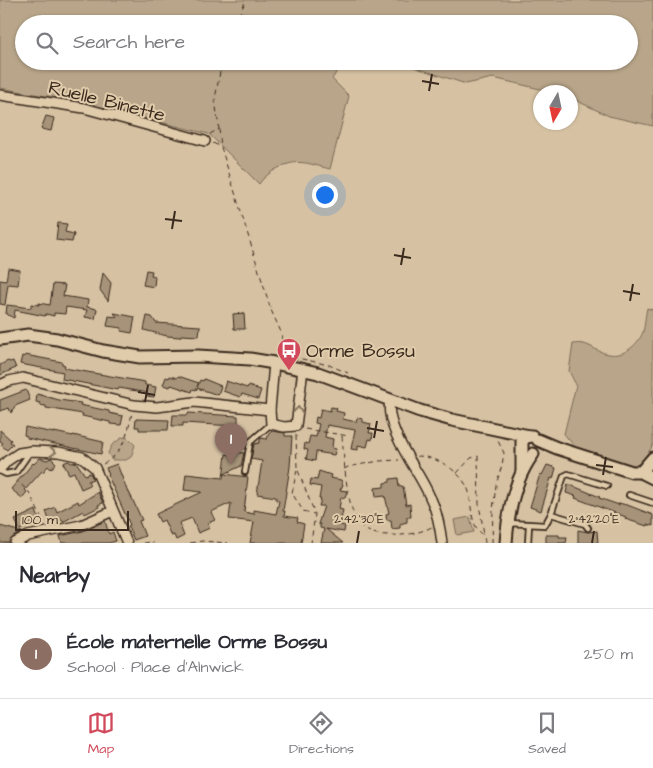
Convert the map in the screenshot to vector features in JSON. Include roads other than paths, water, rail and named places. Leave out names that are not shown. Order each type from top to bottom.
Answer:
[{"type":"main road","points":[[0,338],[28,334],[57,338],[103,351],[140,357],[198,356],[280,361],[452,420],[499,429],[530,446],[557,448],[632,472],[641,472],[653,478]]},
{"type":"main road","points":[[506,543],[512,506],[530,446]]},
{"type":"main road","points":[[641,472],[653,458]]},
{"type":"street","name":"Ruelle Binette","points":[[0,95],[84,108],[205,141]]},
{"type":"street","points":[[280,361],[270,410],[271,424],[284,428],[296,426],[303,370]]},
{"type":"street","points":[[0,386],[8,381],[23,378],[134,405],[157,407],[194,402],[270,410]]},
{"type":"street","points":[[390,400],[389,412],[392,422],[429,494],[439,524],[442,543]]},
{"type":"street","points":[[0,470],[8,461],[20,453],[32,451],[58,452],[82,457],[95,468],[126,543]]},
{"type":"street","points":[[0,455],[8,461]]},
{"type":"street","points":[[15,543],[28,536],[81,525],[113,511]]},
{"type":"lane","points":[[245,472],[250,442],[271,424]]},
{"type":"lane","points":[[0,470],[10,474],[16,472],[32,451]]},
{"type":"lane","points":[[509,523],[545,525],[551,514],[564,476],[568,474],[607,486]]},
{"type":"lane","points":[[629,495],[653,503]]},
{"type":"lane","points":[[551,514],[585,524],[588,528]]},
{"type":"lane","points":[[528,543],[529,525]]},
{"type":"place","name":"Orme Bossu","points":[[289,371]]},
{"type":"place","name":"École maternelle Orme Bossu","points":[[231,464]]}]
